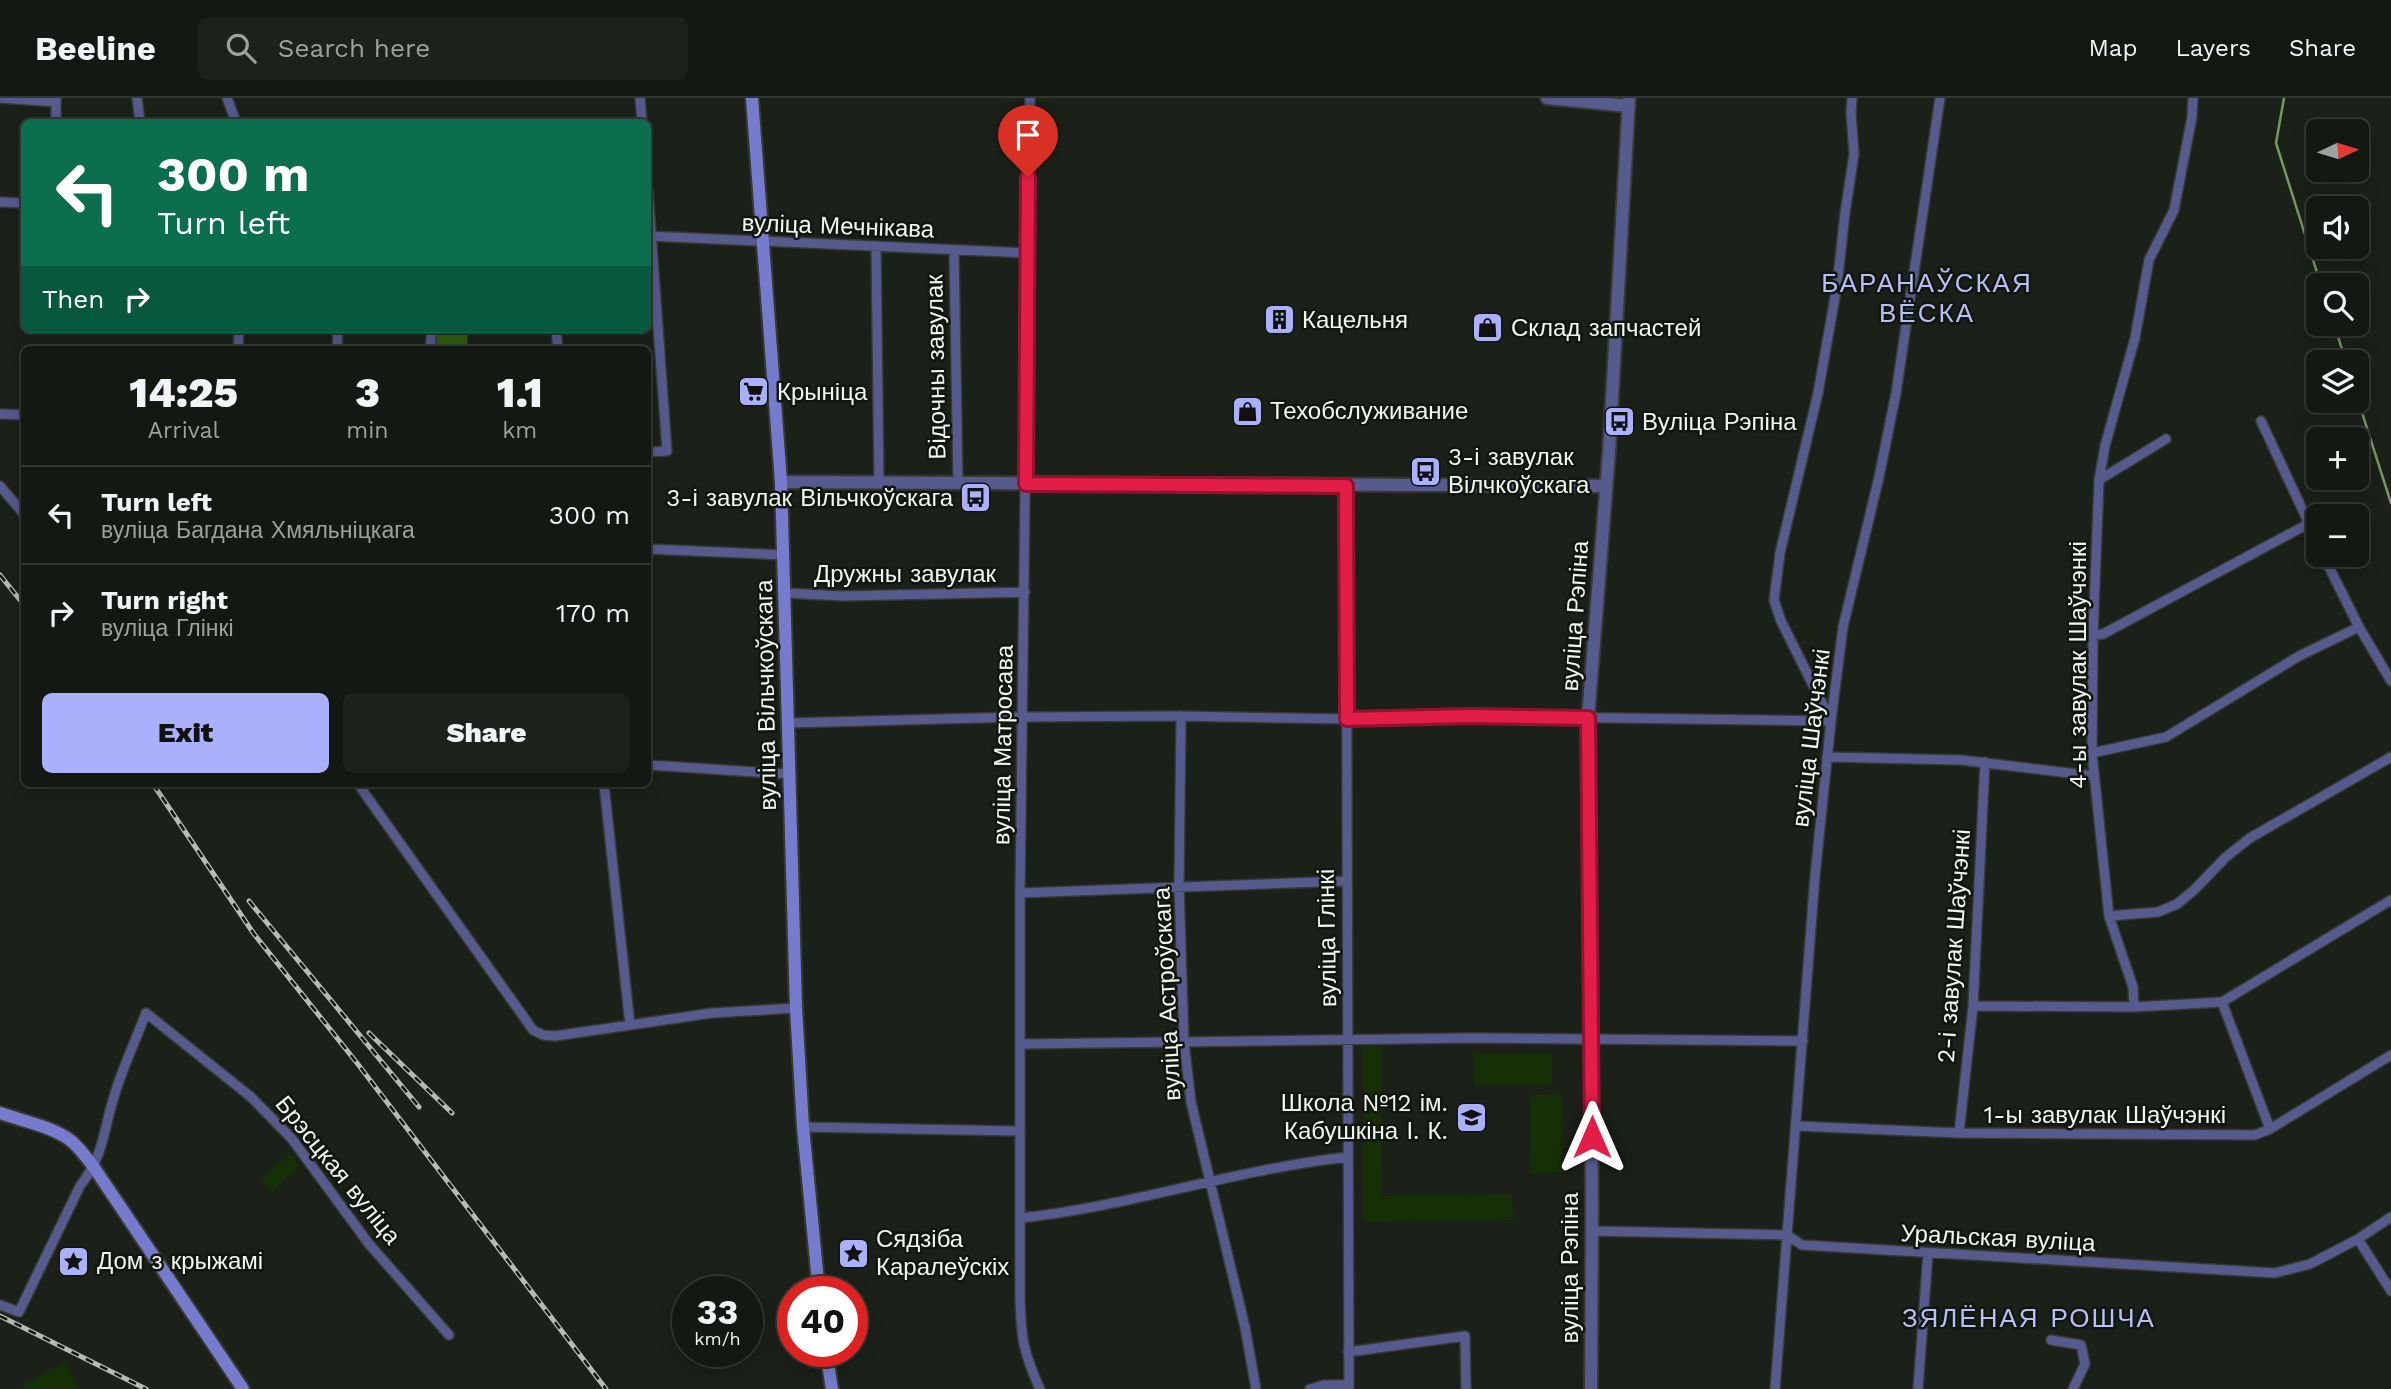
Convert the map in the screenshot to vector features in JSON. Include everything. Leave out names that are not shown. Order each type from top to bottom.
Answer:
[{"type":"main road","name":"вуліца Вільчкоўскага","points":[[752,98],[782,482],[796,1008],[803,1127],[817,1276]]},
{"type":"main road","points":[[0,1113],[53,1131],[69,1140],[93,1166],[243,1389]]},
{"type":"main road","points":[[829,1367],[832,1389]]},
{"type":"street","points":[[0,98],[56,100],[57,119]]},
{"type":"street","points":[[137,98],[140,119]]},
{"type":"street","points":[[227,98],[235,119]]},
{"type":"street","points":[[640,98],[642,119]]},
{"type":"street","name":"вуліца Матросава","points":[[1030,98],[1026,592],[1020,893],[1021,1332],[1026,1356],[1040,1389]]},
{"type":"street","points":[[1547,98],[1629,102]]},
{"type":"street","points":[[788,723],[1181,716],[1347,719],[1471,716],[1831,721],[1820,694],[1781,621],[1774,600],[1780,554],[1818,393],[1837,286],[1854,153],[1850,113],[1852,98]]},
{"type":"street","name":"вуліца Шаўчэнкі","points":[[1775,1389],[1827,757],[1843,627],[1880,477],[1896,393],[1940,98]]},
{"type":"street","name":"4-ы завулак Шаўчэнкі","points":[[2134,1007],[2133,987],[2109,916],[2092,753],[2099,480],[2105,446],[2135,338],[2149,260],[2174,210],[2192,117],[2193,98]]},
{"type":"street","name":"вуліца Рэпіна","points":[[1591,1389],[1588,718],[1606,486],[1629,102]]},
{"type":"street","points":[[0,202],[21,203]]},
{"type":"street","name":"вуліца Мечнікава","points":[[651,237],[1028,253]]},
{"type":"street","points":[[876,247],[879,483]]},
{"type":"street","name":"Відочны завулак","points":[[954,250],[958,484]]},
{"type":"street","points":[[651,261],[667,451],[651,452]]},
{"type":"street","points":[[0,414],[21,415]]},
{"type":"street","points":[[2261,421],[2306,520]]},
{"type":"street","points":[[2099,480],[2166,439]]},
{"type":"street","points":[[782,482],[1606,486]]},
{"type":"street","points":[[0,486],[21,510]]},
{"type":"street","name":"вуліца Глінкі","points":[[1346,486],[1349,1387]]},
{"type":"street","points":[[2093,635],[2104,634],[2306,525]]},
{"type":"street","points":[[651,549],[784,555]]},
{"type":"street","points":[[2329,567],[2391,681]]},
{"type":"street","name":"Дружны завулак","points":[[785,593],[843,596],[1026,592]]},
{"type":"street","points":[[2092,753],[2166,737],[2299,656],[2360,627]]},
{"type":"street","name":"вуліца Астроўскага","points":[[1181,716],[1179,886],[1184,1042],[1191,1102],[1211,1180],[1256,1389]]},
{"type":"street","points":[[1827,757],[1985,762],[2094,776]]},
{"type":"street","points":[[2109,916],[2158,912],[2177,904],[2250,838],[2391,757]]},
{"type":"street","name":"2-і завулак Шаўчэнкі","points":[[1959,1133],[1973,1006],[1985,762]]},
{"type":"street","points":[[651,765],[789,774]]},
{"type":"street","points":[[360,787],[533,1030],[542,1035],[555,1036],[712,1013],[796,1008]]},
{"type":"street","points":[[604,787],[630,1025]]},
{"type":"street","points":[[1020,893],[1346,881]]},
{"type":"street","points":[[1973,1006],[2134,1007],[2222,1002],[2391,900]]},
{"type":"street","points":[[2222,1002],[2270,1129]]},
{"type":"street","name":"Брэсцкая вуліца","points":[[93,1166],[103,1146],[113,1100],[146,1013],[251,1097],[292,1139],[369,1244],[449,1335]]},
{"type":"street","points":[[1020,1044],[1470,1038],[1803,1041]]},
{"type":"street","name":"1-ы завулак Шаўчэнкі","points":[[1797,1126],[1959,1133],[2255,1135],[2270,1129],[2391,1055]]},
{"type":"street","points":[[803,1127],[1020,1131]]},
{"type":"street","points":[[1021,1218],[1058,1214],[1211,1180],[1348,1157]]},
{"type":"street","points":[[0,1305],[19,1312],[80,1186],[93,1166]]},
{"type":"street","name":"Уральская вуліца","points":[[1592,1231],[1787,1235],[1801,1245],[2275,1273],[2310,1264],[2358,1239],[2391,1217]]},
{"type":"street","points":[[2358,1239],[2391,1291]]},
{"type":"street","points":[[1918,1389],[1928,1253]]},
{"type":"street","points":[[1348,1352],[1465,1336],[1466,1389]]},
{"type":"street","points":[[2051,1340],[2081,1345],[2085,1364],[2073,1389]]},
{"type":"street","points":[[1310,1389],[1324,1385],[1349,1387]]},
{"type":"green space","points":[[436,333],[468,333],[467,346],[435,346]]},
{"type":"green space","points":[[1363,1047],[1381,1047],[1382,1196],[1512,1195],[1513,1220],[1363,1221]]},
{"type":"green space","points":[[1473,1054],[1552,1054],[1552,1085],[1474,1085]]},
{"type":"green space","points":[[1561,1094],[1562,1173],[1531,1174],[1530,1095]]},
{"type":"green space","points":[[290,1154],[298,1165],[296,1170],[272,1192],[262,1179]]},
{"type":"green space","points":[[65,1361],[80,1389],[17,1389]]},
{"type":"waterway","points":[[2284,98],[2276,143],[2317,273]]},
{"type":"waterway","points":[[2338,336],[2342,350]]},
{"type":"waterway","points":[[2362,413],[2391,503]]},
{"type":"railway","points":[[0,575],[21,601]]},
{"type":"railway","points":[[155,787],[254,934],[357,1063],[606,1389]]},
{"type":"railway","points":[[249,901],[419,1107]]},
{"type":"railway","points":[[369,1033],[452,1113]]},
{"type":"railway","points":[[0,1316],[146,1389]]},
{"type":"place","name":"Кацельня","points":[[1279,320]]},
{"type":"place","name":"Склад запчастей","points":[[1488,328]]},
{"type":"place","name":"Крыніца","points":[[754,392]]},
{"type":"place","name":"Техобслуживание","points":[[1247,411]]},
{"type":"place","name":"Вуліца Рэпіна","points":[[1619,422]]},
{"type":"place","name":"3-і завулак Вілчкоўскага","points":[[1425,471]]},
{"type":"place","name":"3-і завулак Вільчкоўскага","points":[[976,498]]},
{"type":"place","name":"Школа №12 ім. Кабушкіна І. К.","points":[[1471,1117]]},
{"type":"place","name":"Сядзіба Каралеўскіх","points":[[853,1253]]},
{"type":"place","name":"Дом з крыжамі","points":[[74,1261]]},
{"type":"district","name":"БАРАНАЎСКАЯ ВЁСКА","points":[[1927,298]]},
{"type":"district","name":"ЗЯЛЁНАЯ РОШЧА","points":[[2029,1318]]},
{"type":"route","points":[[1028,177],[1026,484],[1346,486],[1347,719],[1471,716],[1588,718],[1592,1137]]}]
